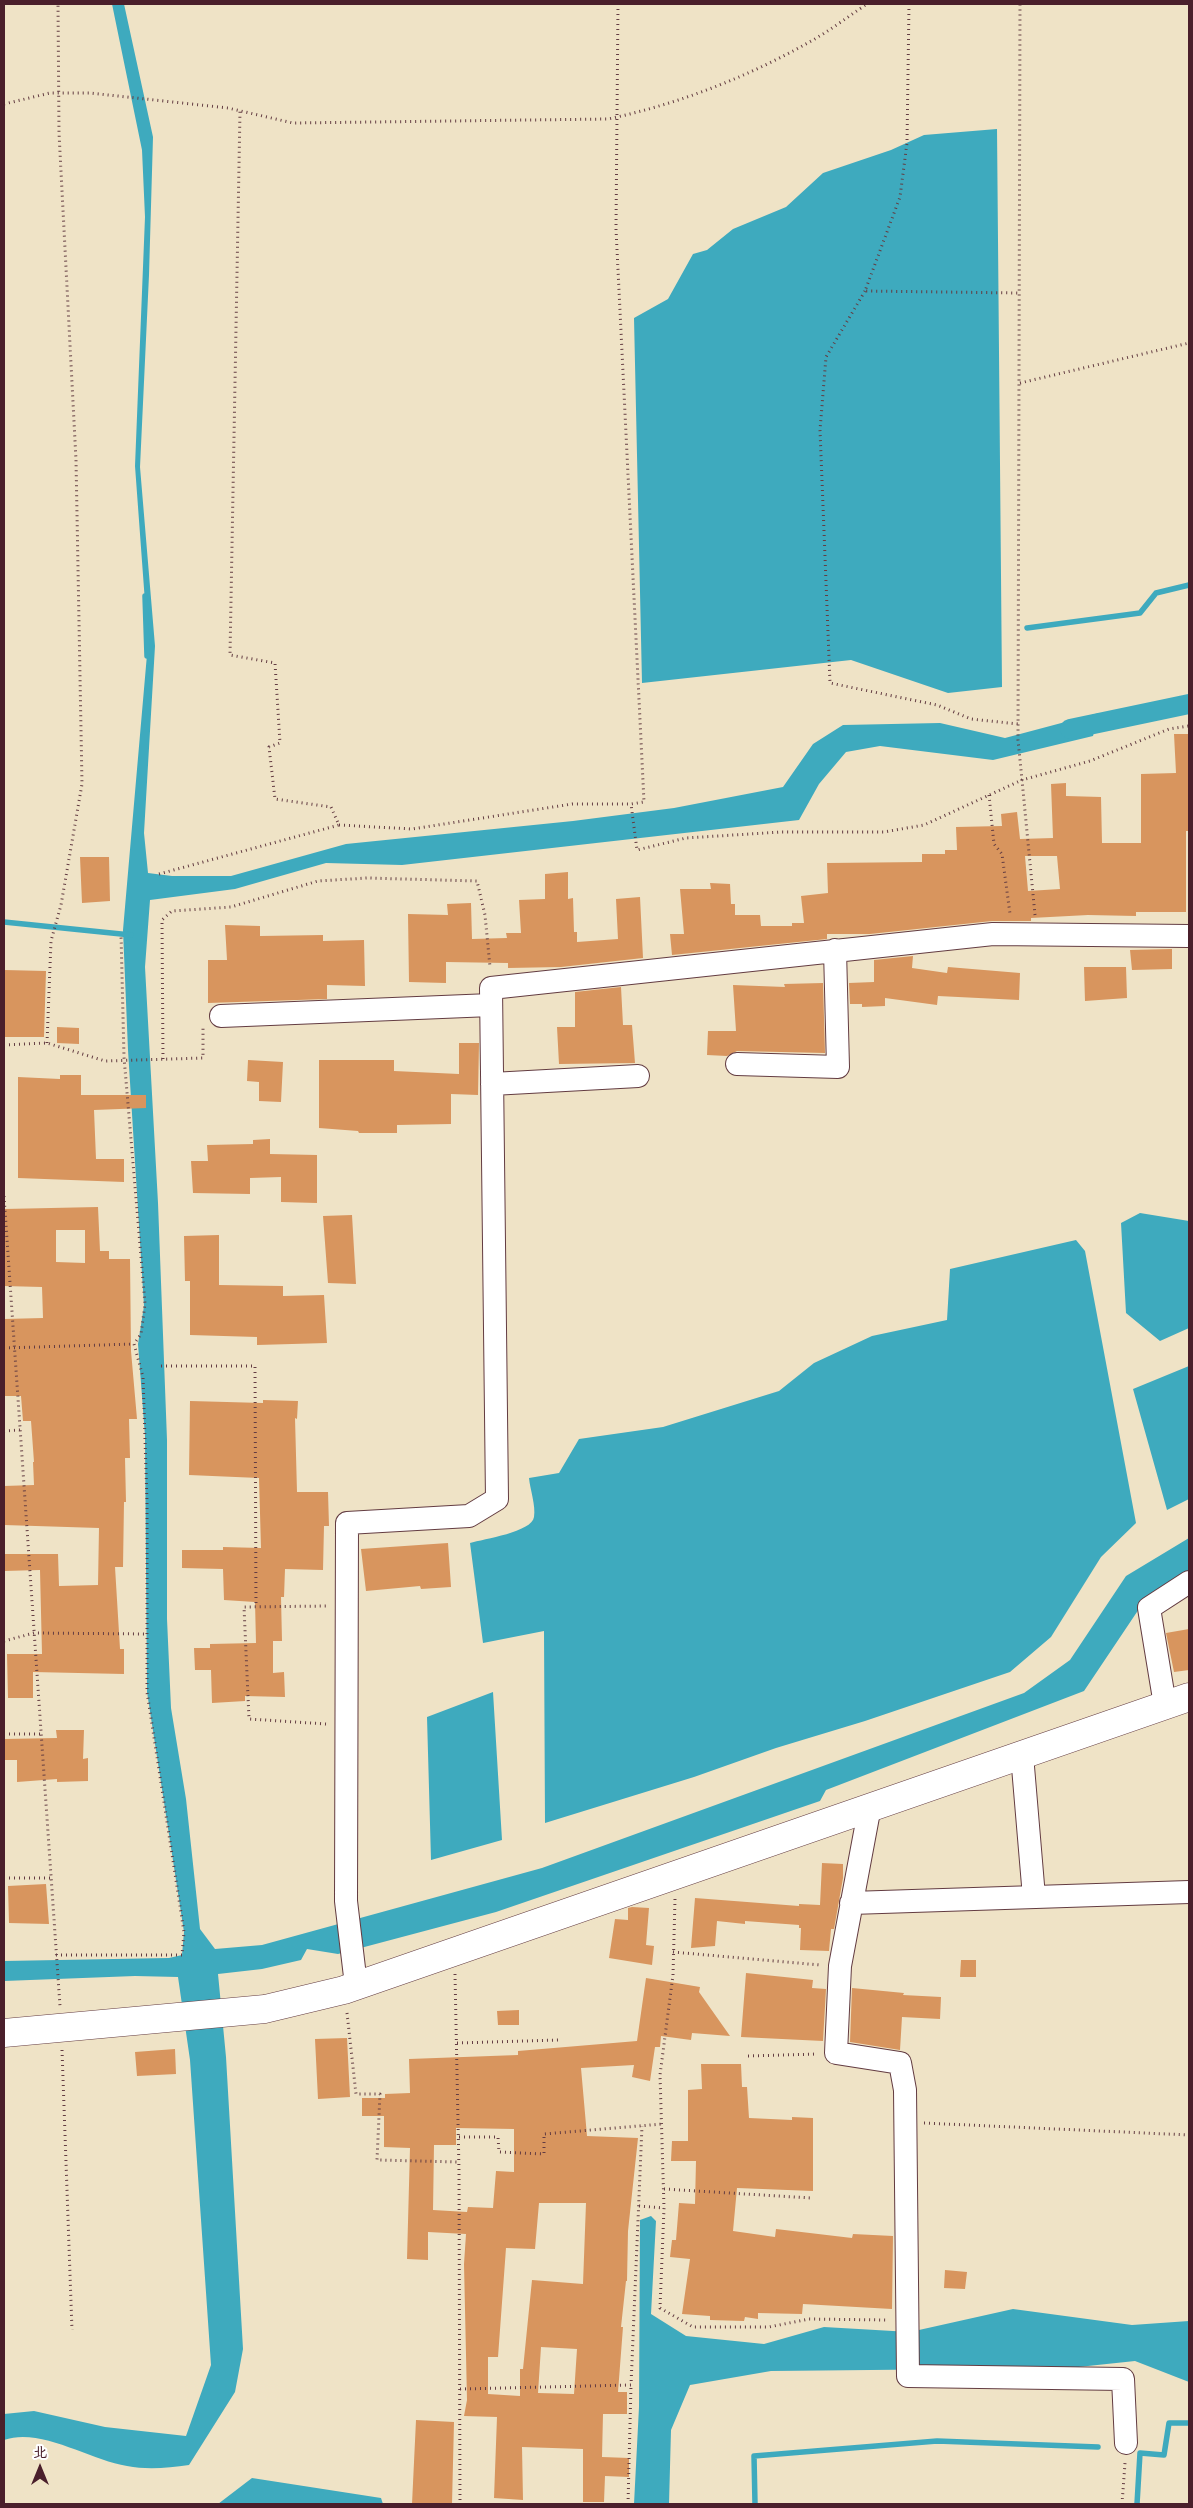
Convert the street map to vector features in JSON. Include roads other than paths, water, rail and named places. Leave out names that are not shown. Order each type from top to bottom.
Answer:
[{"type":"street","points":[[221,1016],[491,997],[835,950],[993,934],[1037,936],[1188,935]]},
{"type":"street","points":[[737,1064],[838,1066],[835,950]]},
{"type":"street","points":[[350,1987],[346,1901],[347,1523],[469,1516],[497,1499],[491,997]]},
{"type":"street","points":[[492,1084],[638,1076]]},
{"type":"street","points":[[4,2033],[265,2009],[350,1987],[1177,1701],[1150,1608],[1189,1582]]},
{"type":"street","points":[[1022,1755],[1034,1897]]},
{"type":"street","points":[[870,1806],[840,1966],[836,2053],[900,2063],[906,2090],[908,2376],[1123,2379],[1126,2443]]},
{"type":"street","points":[[852,1903],[1189,1892]]},
{"type":"water","points":[[112,4],[124,4],[153,137],[140,467],[155,646],[144,833],[148,873],[172,876],[231,876],[346,844],[573,821],[674,808],[783,787],[813,744],[843,725],[940,723],[1005,738],[1099,713],[1093,736],[993,760],[880,746],[846,752],[819,784],[799,820],[402,865],[326,863],[235,889],[150,900],[145,967],[158,1203],[167,1440],[167,1619],[171,1708],[186,1799],[200,1929],[215,1949],[262,1945],[542,1868],[1024,1693],[1070,1660],[1126,1576],[1189,1538],[1189,1573],[1145,1600],[1084,1691],[826,1790],[820,1801],[496,1912],[338,1954],[307,1949],[301,1960],[262,1969],[218,1974],[226,2057],[243,2349],[235,2392],[189,2465],[158,2468],[142,2468],[112,2463],[65,2446],[33,2438],[18,2437],[4,2440],[4,2414],[34,2411],[105,2427],[186,2436],[211,2365],[190,2060],[178,1977],[135,1976],[4,1981],[4,1961],[169,1958],[182,1955],[184,1932],[147,1692],[145,1436],[138,1344],[144,1306],[128,1050],[123,930],[148,643],[135,466],[145,217],[142,150]]},
{"type":"water","points":[[997,129],[1002,687],[948,693],[851,660],[642,683],[634,318],[668,299],[693,254],[707,250],[733,229],[786,207],[823,173],[891,150],[924,135]]},
{"type":"water","points":[[1140,1213],[1189,1221],[1189,1328],[1160,1341],[1126,1313],[1121,1223]]},
{"type":"water","points":[[1076,1240],[1085,1251],[1136,1523],[1101,1557],[1051,1637],[1010,1672],[865,1721],[776,1748],[694,1777],[545,1823],[544,1631],[483,1643],[470,1543],[517,1531],[531,1522],[534,1517],[534,1508],[529,1478],[559,1473],[579,1439],[663,1427],[779,1391],[814,1363],[872,1336],[947,1320],[950,1269]]},
{"type":"water","points":[[1189,1366],[1189,1499],[1167,1510],[1133,1389]]},
{"type":"water","points":[[493,1692],[502,1840],[431,1860],[427,1717]]},
{"type":"water","points":[[651,2216],[656,2221],[651,2314],[686,2336],[764,2344],[824,2327],[910,2332],[1013,2309],[1132,2325],[1189,2321],[1189,2382],[1135,2361],[1069,2368],[771,2371],[690,2385],[671,2430],[669,2504],[634,2504],[639,2407],[640,2220]]},
{"type":"water","points":[[252,2478],[381,2498],[383,2504],[218,2504]]},
{"type":"waterway","points":[[1027,628],[1140,613],[1156,593],[1189,585]]},
{"type":"waterway","points":[[145,596],[147,656]]},
{"type":"waterway","points":[[1070,729],[1189,704]]},
{"type":"waterway","points":[[4,922],[131,935]]},
{"type":"waterway","points":[[1137,2504],[1140,2453],[1164,2455],[1169,2423],[1189,2423]]},
{"type":"waterway","points":[[755,2504],[754,2456],[937,2441],[1098,2447]]}]
